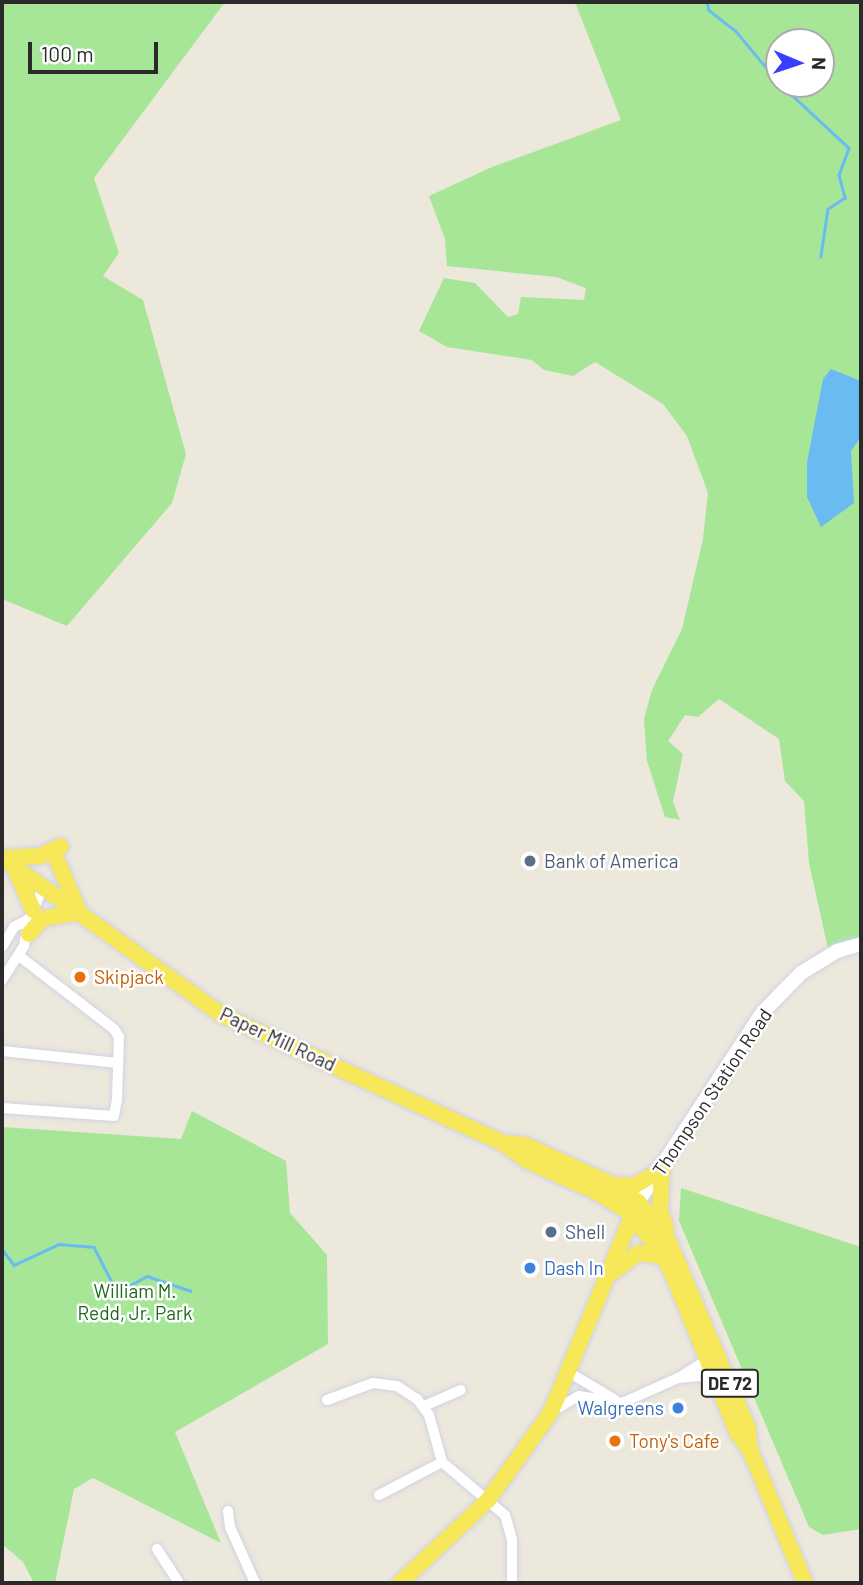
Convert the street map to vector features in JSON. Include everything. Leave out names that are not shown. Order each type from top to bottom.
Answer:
[{"type":"main road","points":[[59,852],[65,887],[79,913],[30,921],[17,872],[4,859],[59,852]]},
{"type":"main road","name":"Paper Mill Road","points":[[4,859],[222,1015],[503,1143],[528,1161],[635,1209]]},
{"type":"main road","name":"Paper Mill Road","points":[[503,1143],[525,1145],[612,1185],[635,1209],[665,1233],[670,1256],[707,1360],[737,1432],[751,1452],[805,1583]]},
{"type":"main road","points":[[612,1185],[634,1186],[662,1169]]},
{"type":"main road","points":[[608,1278],[638,1253],[670,1256],[660,1210],[662,1169]]},
{"type":"main road","points":[[400,1583],[488,1500],[551,1412],[570,1373],[635,1209]]},
{"type":"main road","name":"Paper Mill Road","points":[[670,1256],[735,1396],[748,1429],[751,1452]]},
{"type":"main road","points":[[707,1360],[719,1364],[735,1396]]},
{"type":"street","points":[[2,979],[18,955],[43,888]]},
{"type":"street","points":[[2,947],[6,932],[30,921]]},
{"type":"street","name":"Thompson Station Road","points":[[635,1209],[763,1012],[801,973],[837,951],[861,944]]},
{"type":"street","points":[[2,1108],[114,1116],[119,1038],[114,1029],[18,955]]},
{"type":"street","points":[[2,1051],[118,1063]]},
{"type":"street","points":[[570,1373],[622,1403],[678,1378],[707,1360]]},
{"type":"street","points":[[678,1378],[700,1376],[716,1382]]},
{"type":"street","points":[[327,1401],[350,1388],[381,1383],[405,1390],[424,1406],[442,1462],[488,1500],[508,1522],[512,1583]]},
{"type":"street","points":[[424,1406],[461,1390]]},
{"type":"street","points":[[551,1412],[579,1396],[614,1399]]},
{"type":"street","points":[[379,1495],[442,1462]]},
{"type":"street","points":[[228,1511],[230,1527],[255,1583]]},
{"type":"street","points":[[158,1549],[179,1583]]},
{"type":"green space","points":[[2,2],[225,2],[94,178],[119,253],[103,276],[143,300],[186,454],[172,503],[67,626],[2,599]]},
{"type":"green space","points":[[575,2],[861,2],[861,937],[828,949],[809,863],[804,801],[785,781],[779,739],[719,699],[698,717],[685,715],[668,741],[683,754],[673,802],[680,820],[665,817],[647,761],[644,719],[652,690],[682,629],[703,539],[708,493],[687,436],[663,404],[595,362],[573,376],[544,370],[532,360],[447,347],[419,331],[444,278],[475,283],[508,317],[518,314],[521,297],[584,300],[586,288],[556,277],[447,266],[445,239],[429,196],[492,167],[621,120]]},
{"type":"green space","name":"William M. Redd, Jr. Park","points":[[192,1111],[286,1161],[290,1213],[327,1255],[328,1344],[175,1432],[221,1543],[93,1478],[74,1489],[55,1583],[34,1583],[23,1562],[2,1544],[2,1127],[181,1139]]},
{"type":"green space","points":[[681,1188],[861,1247],[861,1529],[823,1535],[809,1527],[679,1221]]},
{"type":"water","points":[[831,369],[861,381],[861,437],[851,451],[854,503],[821,527],[807,497],[807,462],[823,379]]},
{"type":"waterway","points":[[707,2],[709,10],[735,30],[765,66]]},
{"type":"waterway","points":[[795,98],[849,148],[839,175],[845,198],[828,209],[821,256]]},
{"type":"waterway","points":[[2,1249],[14,1265],[59,1244],[94,1247],[117,1292],[147,1276],[191,1291]]},
{"type":"place","name":"Bank of America","points":[[530,861]]},
{"type":"place","name":"Skipjack","points":[[80,977]]},
{"type":"place","name":"Shell","points":[[551,1232]]},
{"type":"place","name":"Dash In","points":[[530,1268]]},
{"type":"place","name":"Walgreens","points":[[678,1408]]},
{"type":"place","name":"Tony's Cafe","points":[[615,1441]]}]
